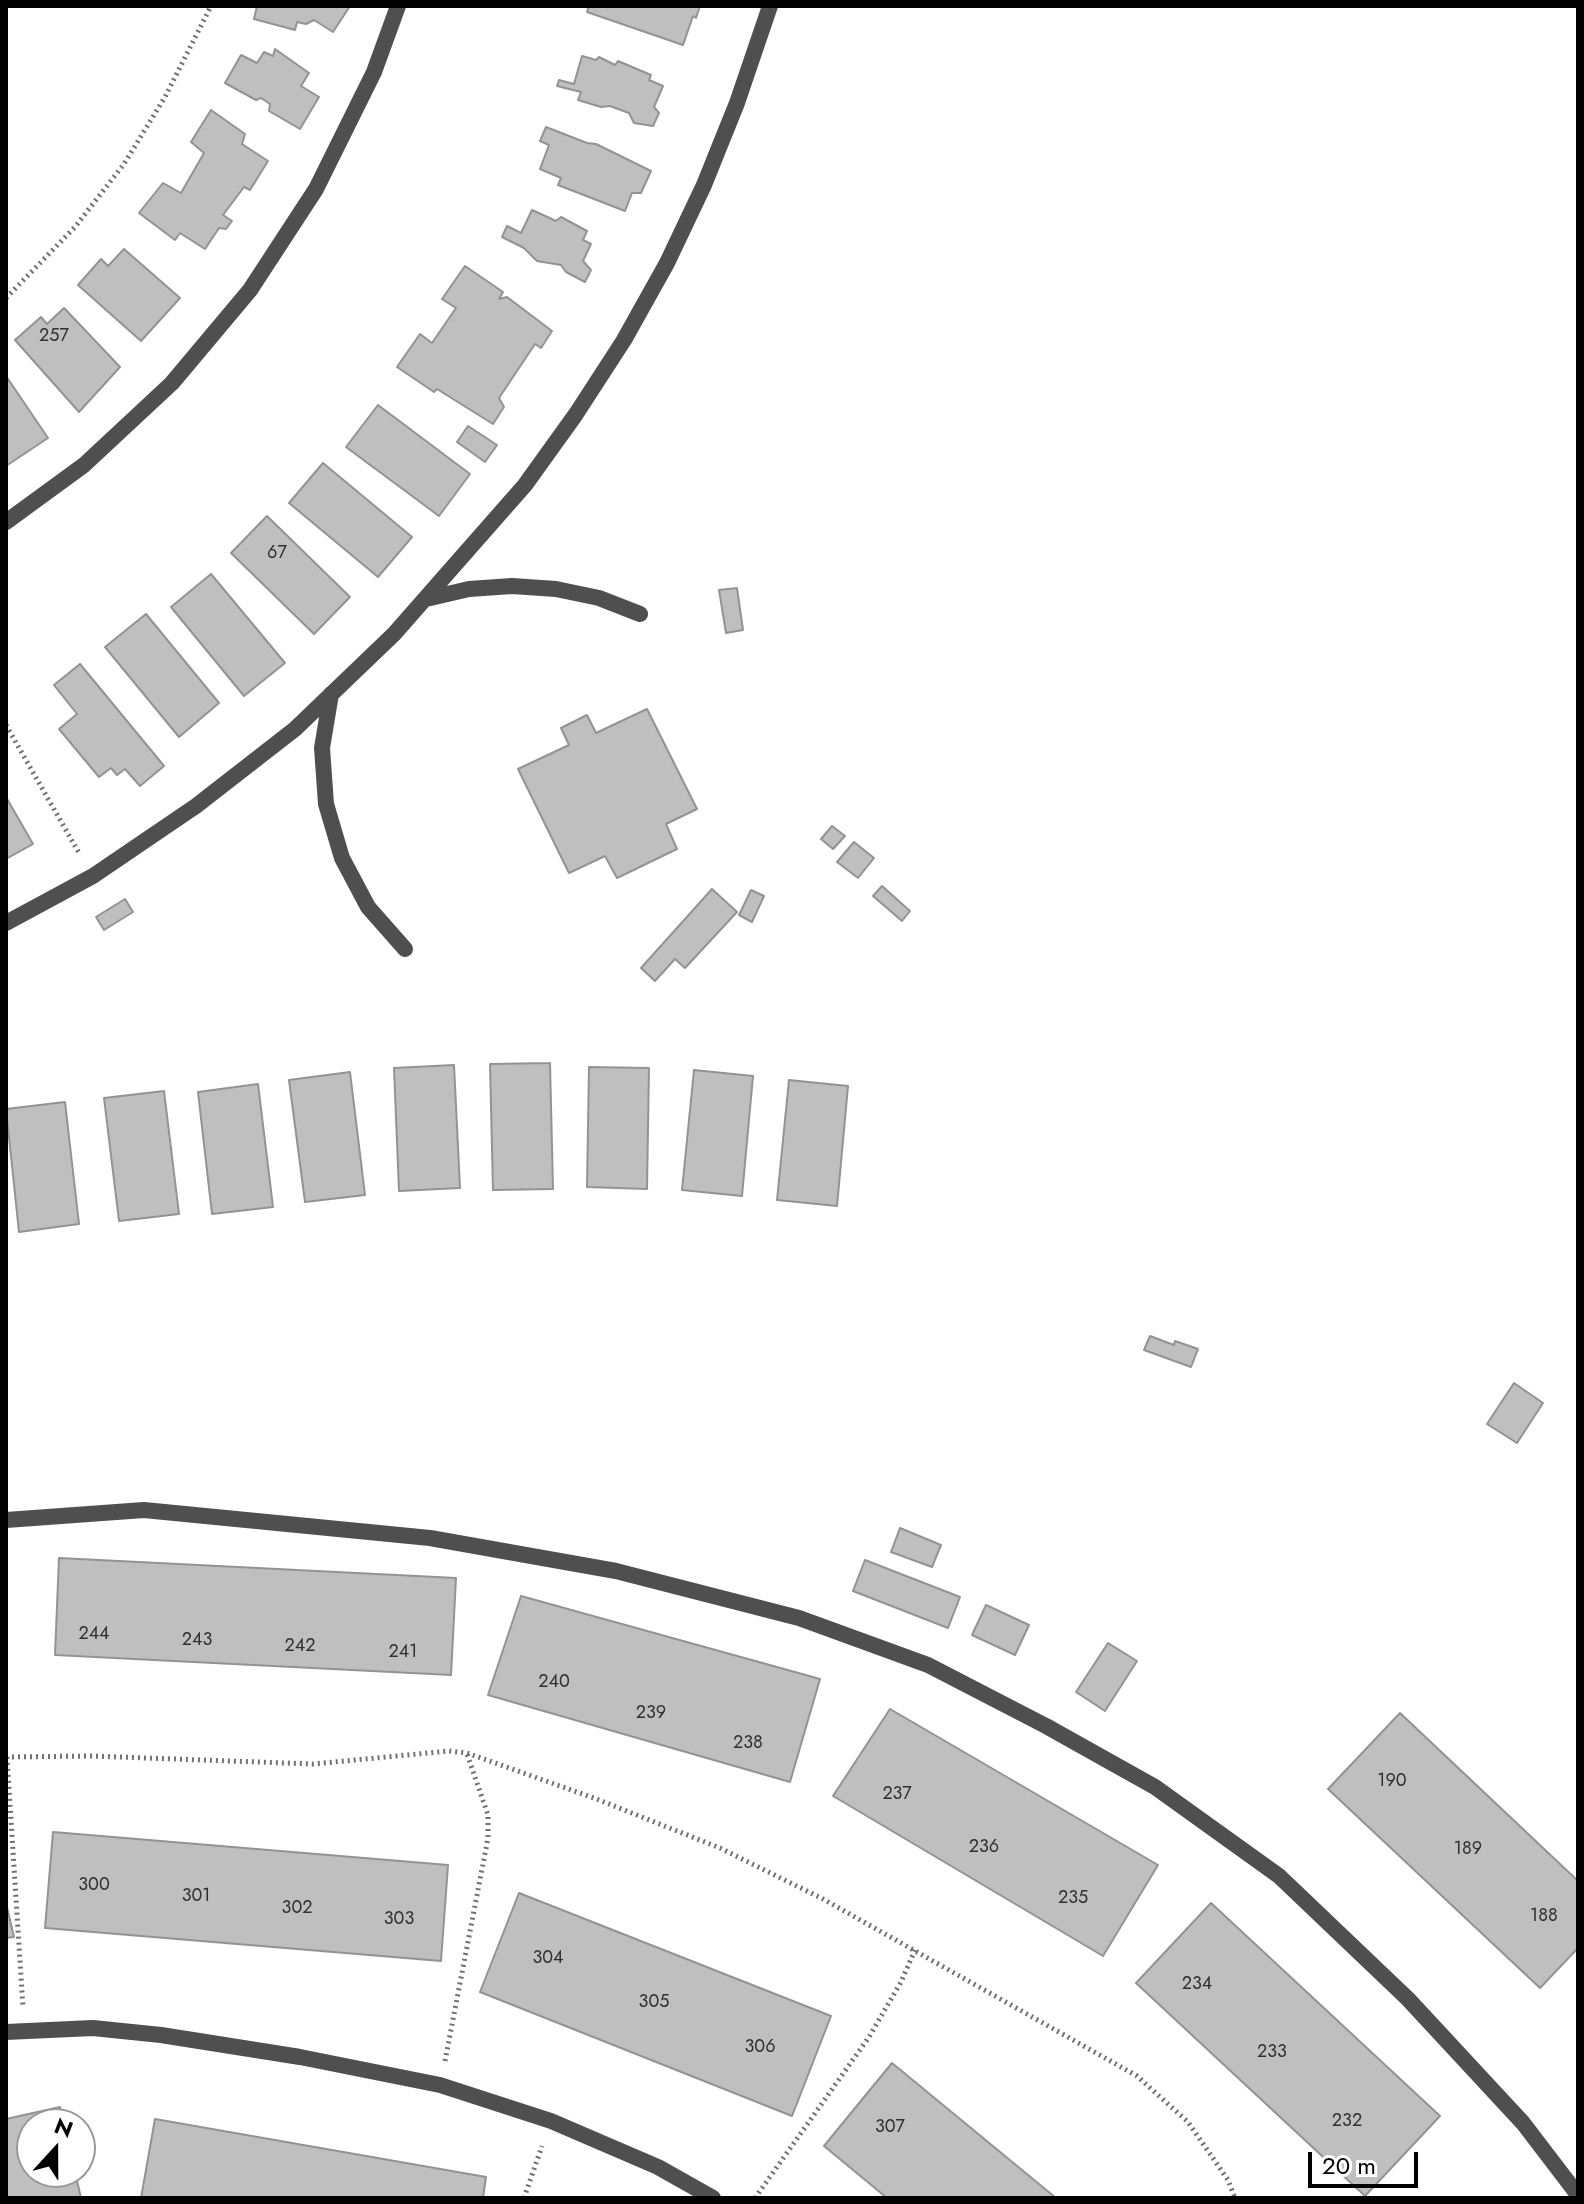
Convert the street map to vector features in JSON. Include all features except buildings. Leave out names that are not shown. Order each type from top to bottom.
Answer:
[{"type":"street","points":[[6,522],[84,465],[172,383],[250,290],[316,189],[374,72],[398,6]]},
{"type":"street","points":[[6,923],[93,876],[248,767],[295,729],[394,634],[525,485],[624,340],[667,263],[704,185],[737,103],[770,6]]},
{"type":"street","points":[[426,599],[469,589],[512,586],[556,589],[599,598],[640,614]]},
{"type":"street","points":[[331,694],[322,748],[326,804],[342,858],[368,907],[405,949]]},
{"type":"street","points":[[6,1520],[144,1510],[430,1538],[616,1571],[799,1618],[928,1665],[1155,1787],[1279,1876],[1408,1999],[1523,2123],[1578,2195]]},
{"type":"street","points":[[6,2032],[93,2028],[161,2035],[300,2057],[440,2085],[551,2121],[658,2167],[713,2198]]},
{"type":"path","points":[[6,298],[75,227],[124,164],[165,97],[211,6]]},
{"type":"path","points":[[6,725],[93,876]]},
{"type":"path","points":[[25,2030],[6,1757],[91,1756],[313,1764],[426,1751],[467,1753],[594,1798],[720,1848],[823,1899],[1137,2076],[1188,2122],[1228,2180],[1235,2198]]},
{"type":"path","points":[[440,2085],[488,1838],[488,1815],[467,1753]]},
{"type":"path","points":[[755,2198],[863,2047],[901,1982],[915,1950]]},
{"type":"path","points":[[524,2198],[551,2121]]}]
